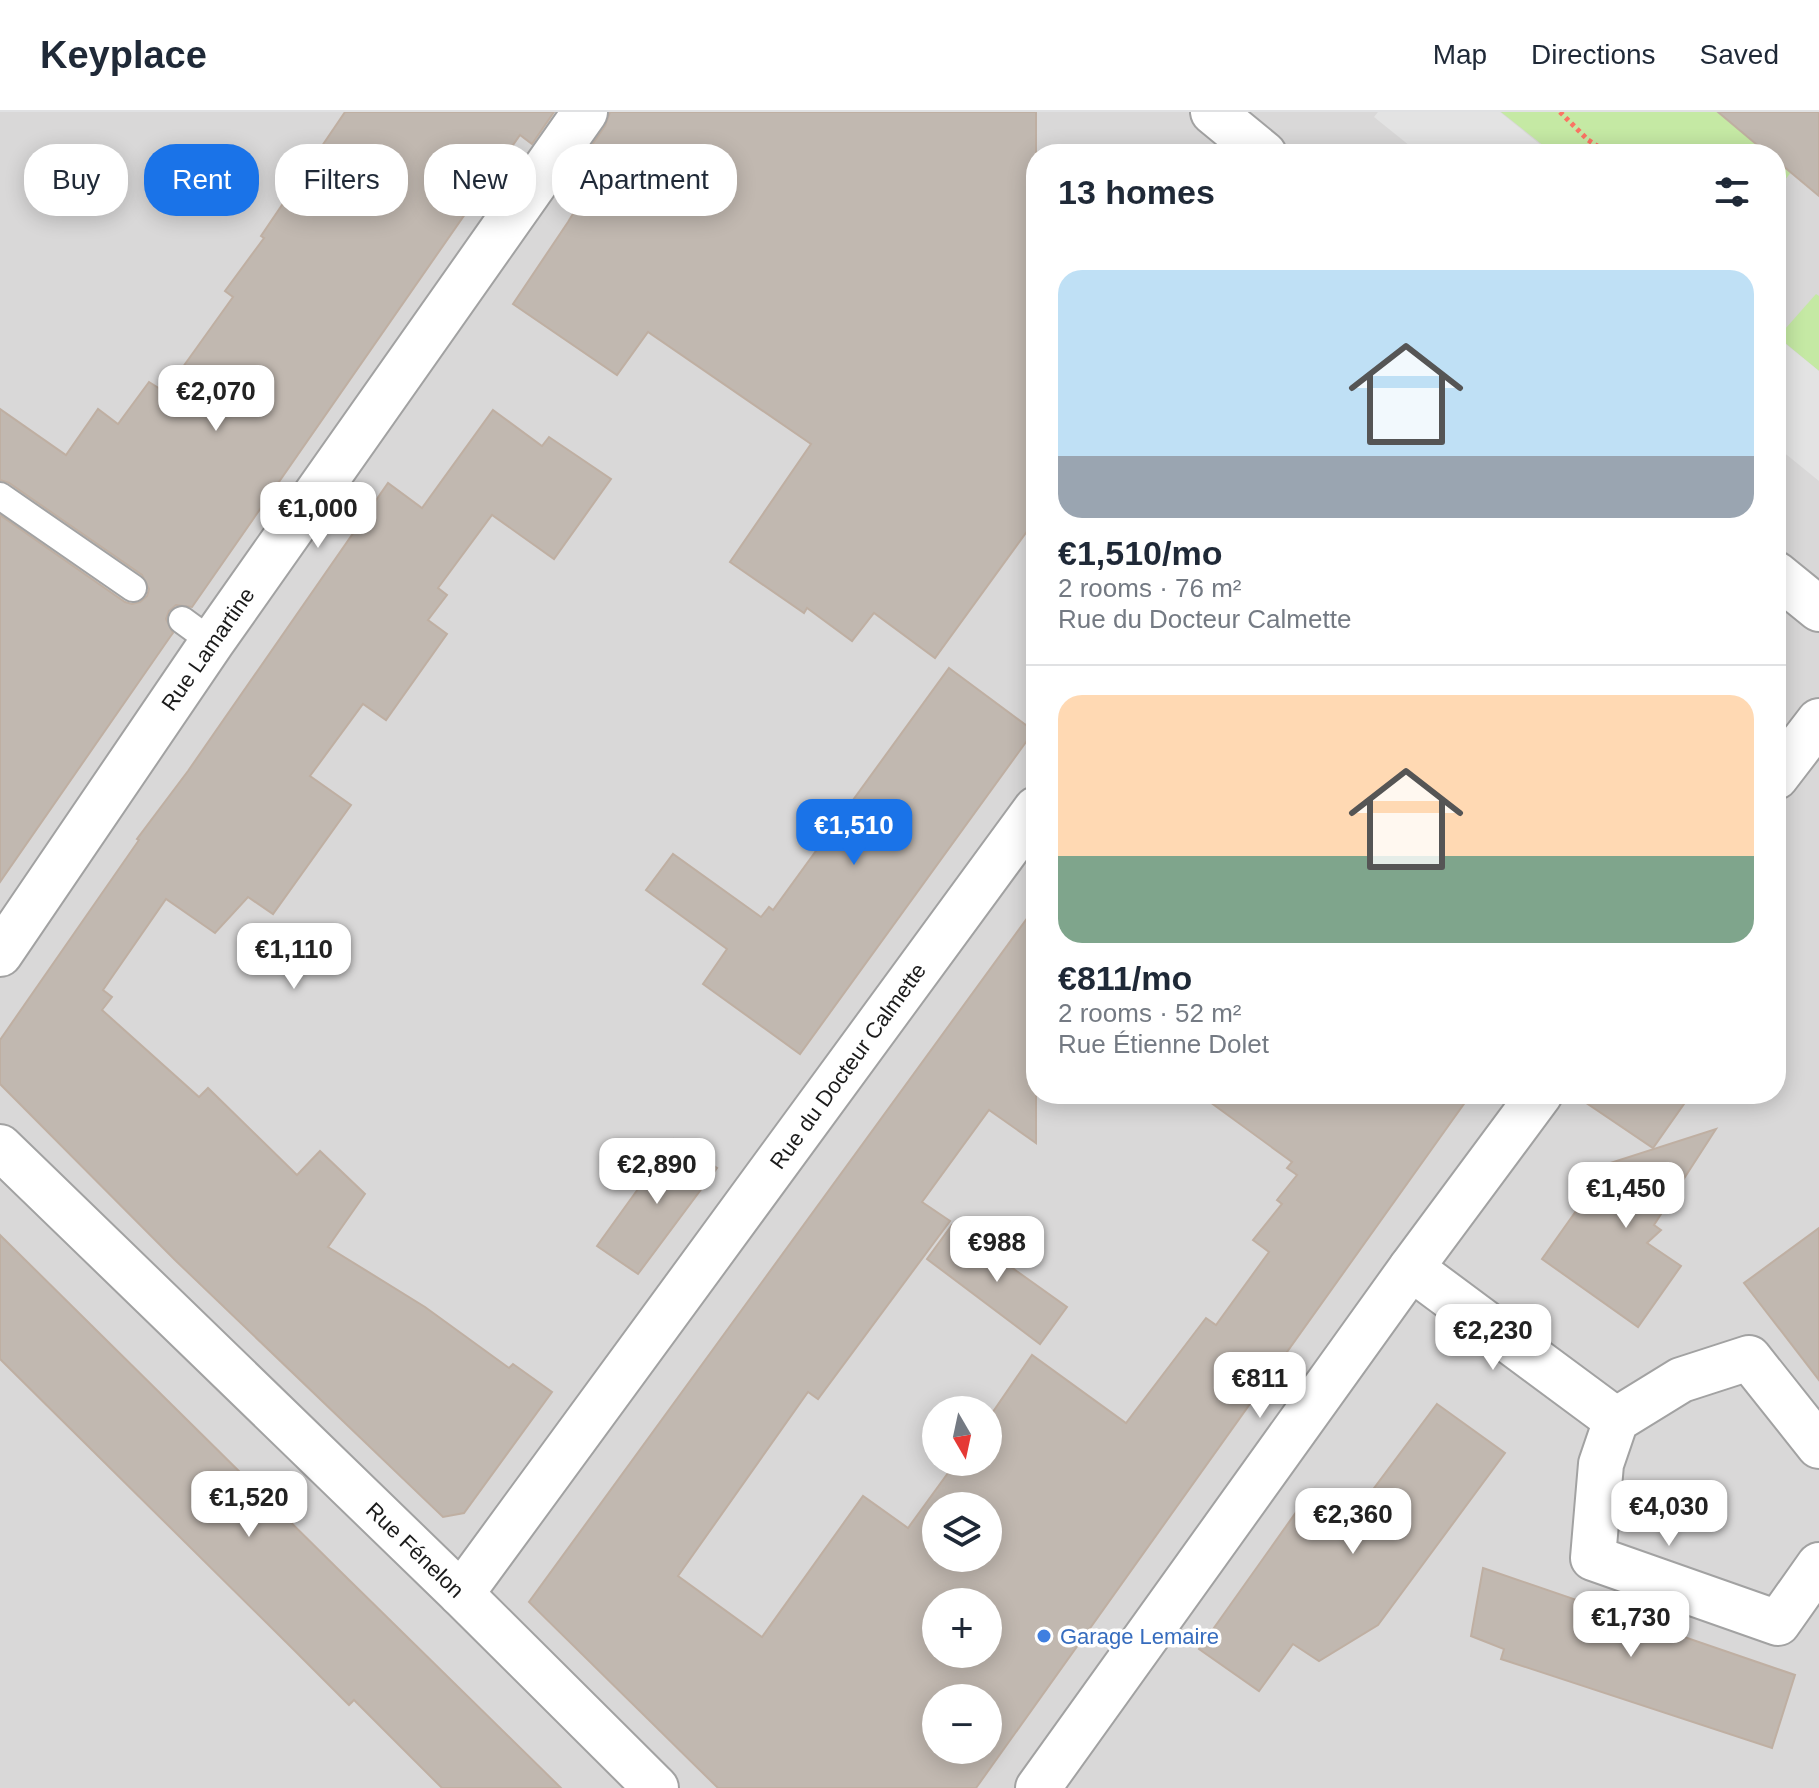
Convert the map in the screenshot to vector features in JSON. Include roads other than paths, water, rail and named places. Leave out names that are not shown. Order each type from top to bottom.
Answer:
[{"type":"street","name":"Rue Lamartine","points":[[0,954],[197,631],[585,112]]},
{"type":"street","points":[[1213,112],[1252,144]]},
{"type":"street","points":[[1786,582],[1819,609]]},
{"type":"street","points":[[1786,764],[1814,727]]},
{"type":"street","name":"Rue du Docteur Calmette","points":[[461,1594],[1026,823]]},
{"type":"street","points":[[1038,1788],[1411,1268],[1533,1104]]},
{"type":"street","name":"Rue Fénelon","points":[[0,1147],[461,1594],[656,1788]]},
{"type":"street","points":[[1411,1268],[1616,1420]]},
{"type":"street","points":[[1819,1446],[1749,1358],[1681,1380],[1616,1420],[1601,1464],[1593,1558],[1778,1623],[1819,1565]]},
{"type":"lane","points":[[0,496],[133,588]]},
{"type":"place","name":"Garage Lemaire","points":[[1044,1636]]}]
